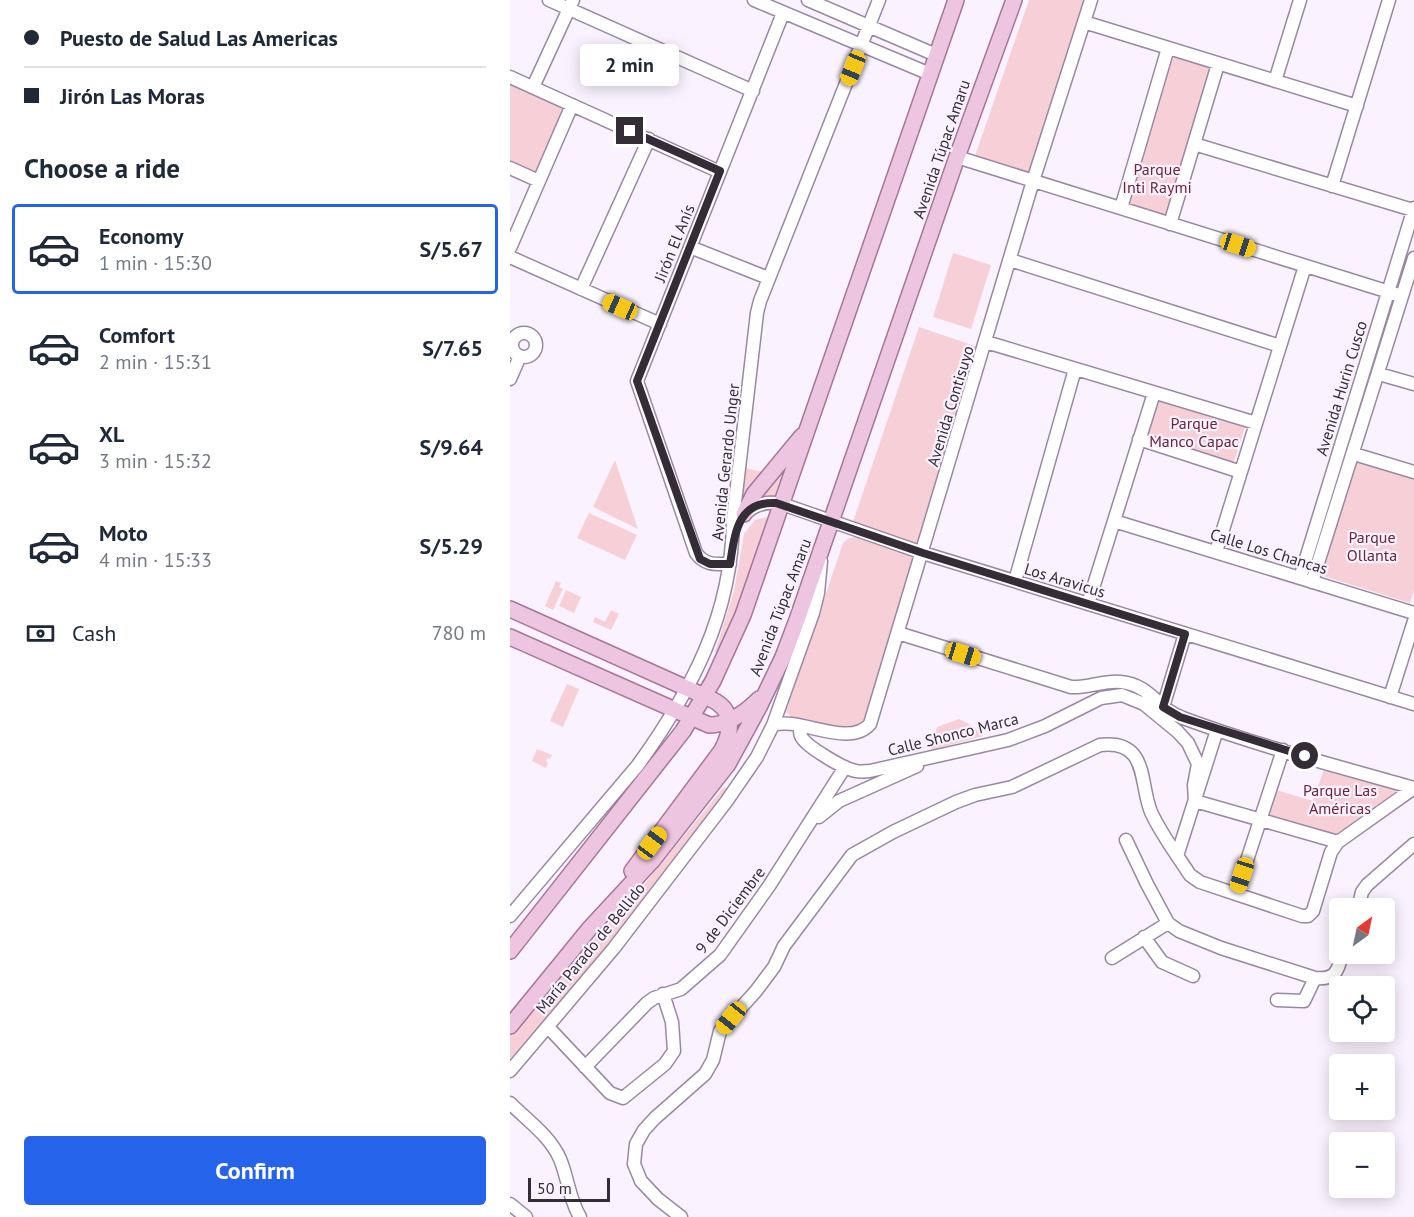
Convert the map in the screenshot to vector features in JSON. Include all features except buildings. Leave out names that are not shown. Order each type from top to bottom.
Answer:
[{"type":"main road","name":"Avenida Túpac Amaru","points":[[510,951],[662,759],[691,718],[730,647],[782,504],[956,0]]},
{"type":"main road","name":"Avenida Túpac Amaru","points":[[510,1026],[590,928],[652,861],[728,764],[766,691],[786,648],[821,551],[957,157],[1014,0]]},
{"type":"main road","points":[[744,514],[754,494],[810,423]]},
{"type":"main road","points":[[510,609],[720,703],[729,721],[728,737],[717,757],[590,928]]},
{"type":"main road","points":[[531,646],[540,645],[546,641],[547,630],[543,624]]},
{"type":"main road","points":[[510,637],[710,725],[729,721],[750,708],[766,691]]},
{"type":"street","points":[[549,0],[571,4],[753,91]]},
{"type":"street","points":[[754,0],[930,74]]},
{"type":"street","points":[[808,0],[936,56]]},
{"type":"street","name":"Avenida Gerardo Unger","points":[[510,916],[638,765],[697,671],[715,629],[722,607],[733,547],[733,520],[757,313],[768,278],[879,0]]},
{"type":"street","name":"Avenida Contisuyo","points":[[773,724],[785,723],[849,733],[862,731],[870,724],[1033,181],[1090,0]]},
{"type":"street","points":[[1275,81],[1300,0]]},
{"type":"street","points":[[1332,186],[1389,0]]},
{"type":"street","points":[[533,87],[571,4]]},
{"type":"street","name":"Jirón El Anís","points":[[730,564],[710,564],[700,559],[696,553],[637,381],[783,13]]},
{"type":"street","points":[[1083,22],[1356,106]]},
{"type":"street","points":[[1121,208],[1168,48]]},
{"type":"street","points":[[1170,224],[1218,64]]},
{"type":"street","points":[[510,77],[720,171]]},
{"type":"street","points":[[510,248],[572,105]]},
{"type":"street","points":[[581,289],[649,140]]},
{"type":"street","points":[[1194,144],[1414,209]]},
{"type":"street","points":[[957,157],[1402,296]]},
{"type":"street","points":[[510,168],[539,181]]},
{"type":"street","name":"Avenida Hurin Cusco","points":[[1306,580],[1414,209]]},
{"type":"street","points":[[690,247],[768,278]]},
{"type":"street","points":[[510,257],[660,324]]},
{"type":"street","name":"Avenida Hurin Cusco","points":[[1306,580],[1354,454],[1414,258]]},
{"type":"street","points":[[1010,260],[1280,346]]},
{"type":"street","points":[[1216,552],[1305,266]]},
{"type":"street","points":[[986,342],[1256,423]]},
{"type":"street","points":[[510,379],[520,356]]},
{"type":"street","points":[[1015,581],[1075,369]]},
{"type":"street","points":[[1379,374],[1414,384]]},
{"type":"street","points":[[1088,604],[1154,393]]},
{"type":"street","points":[[1139,439],[1241,472]]},
{"type":"street","points":[[1354,454],[1414,472]]},
{"type":"street","name":"Los Aravicus","points":[[744,514],[757,505],[782,504],[923,553],[1414,704]]},
{"type":"street","points":[[733,547],[737,529],[744,514]]},
{"type":"street","name":"Calle Los Chancas","points":[[1114,521],[1414,613]]},
{"type":"street","name":"María Parado de Bellido","points":[[510,1071],[614,948],[726,802],[757,757],[773,724],[813,614],[820,575],[821,551]]},
{"type":"street","points":[[1390,697],[1414,621]]},
{"type":"street","points":[[898,633],[1071,687],[1111,682],[1131,684],[1148,691],[1163,707],[1180,717],[1414,788]]},
{"type":"street","points":[[1163,707],[1185,634]]},
{"type":"street","name":"Calle Shonco Marca","points":[[801,726],[800,734],[806,742],[845,767],[856,771],[870,771],[1027,734],[1101,698],[1122,695],[1144,704],[1188,743],[1198,764],[1194,785],[1195,801]]},
{"type":"street","points":[[1177,856],[1217,730]]},
{"type":"street","points":[[681,1217],[657,1198],[641,1181],[634,1164],[636,1144],[655,1118],[705,1074],[713,1060],[720,1031],[774,967],[784,946],[852,855],[893,831],[956,802],[975,795],[1012,787],[1100,745],[1109,744],[1127,750],[1141,767],[1151,811],[1190,875],[1200,882],[1302,916],[1308,916],[1313,911],[1331,852],[1338,842],[1414,788]]},
{"type":"street","points":[[1236,894],[1283,750]]},
{"type":"street","points":[[804,834],[835,803],[940,755]]},
{"type":"street","name":"9 de Diciembre","points":[[585,1067],[640,1009],[654,998],[681,989],[720,955],[804,834],[845,767]]},
{"type":"street","points":[[1195,801],[1338,842]]},
{"type":"street","points":[[1126,840],[1168,923],[1179,931],[1221,948],[1315,978],[1327,980],[1340,964]]},
{"type":"street","points":[[1361,898],[1367,885],[1414,844]]},
{"type":"street","points":[[1112,958],[1168,923]]},
{"type":"street","points":[[1144,937],[1162,962],[1192,976]]},
{"type":"street","points":[[1277,1000],[1304,1001],[1315,978]]},
{"type":"street","points":[[548,1027],[610,1093],[623,1098],[665,1064],[674,1051],[672,1022],[663,994]]},
{"type":"street","points":[[510,1103],[556,1151],[571,1199],[580,1217]]},
{"type":"street","points":[[510,1204],[526,1217]]},
{"type":"green space","points":[[1029,0],[1084,0],[1031,174],[975,156]]},
{"type":"green space","name":"Parque Inti Raymi","points":[[1172,57],[1210,68],[1167,216],[1129,204]]},
{"type":"green space","points":[[510,81],[567,106],[536,175],[510,163]]},
{"type":"green space","points":[[953,253],[991,265],[971,329],[933,317]]},
{"type":"green space","points":[[919,327],[978,347],[919,545],[853,522]]},
{"type":"green space","name":"Parque Manco Capac","points":[[1156,399],[1245,427],[1233,465],[1144,437]]},
{"type":"green space","points":[[615,460],[638,529],[593,507]]},
{"type":"green space","points":[[788,460],[774,499],[755,501]]},
{"type":"green space","name":"Parque Ollanta","points":[[1354,460],[1414,479],[1414,590],[1410,603],[1320,575]]},
{"type":"green space","points":[[744,468],[767,473],[738,514]]},
{"type":"green space","points":[[589,513],[637,535],[625,560],[577,538]]},
{"type":"green space","points":[[767,517],[766,526],[733,619],[717,654],[715,652],[734,591],[744,534],[755,520]]},
{"type":"green space","points":[[856,537],[917,556],[866,725],[835,728],[813,726],[803,723],[786,712],[843,543],[849,538]]},
{"type":"green space","points":[[556,581],[561,583],[559,587],[563,589],[553,610],[545,606]]},
{"type":"green space","points":[[566,590],[581,597],[574,613],[559,606]]},
{"type":"green space","points":[[611,610],[619,614],[611,630],[593,622],[595,617],[605,622]]},
{"type":"green space","points":[[567,684],[579,689],[563,727],[550,721]]},
{"type":"green space","points":[[959,719],[973,726],[983,736],[931,750],[937,727]]},
{"type":"green space","points":[[537,749],[552,755],[550,759],[547,758],[546,768],[532,761]]},
{"type":"green space","name":"Parque Las Américas","points":[[1324,769],[1398,790],[1333,837],[1268,818],[1276,790],[1313,801]]},
{"type":"green space","points":[[724,787],[729,791],[657,888],[510,1067],[510,1032],[648,880]]},
{"type":"route","points":[[630,131],[720,171],[637,381],[700,559],[710,564],[730,564],[737,529],[744,514],[757,505],[776,503],[923,553],[1185,634],[1163,707],[1180,717],[1305,756]]}]
